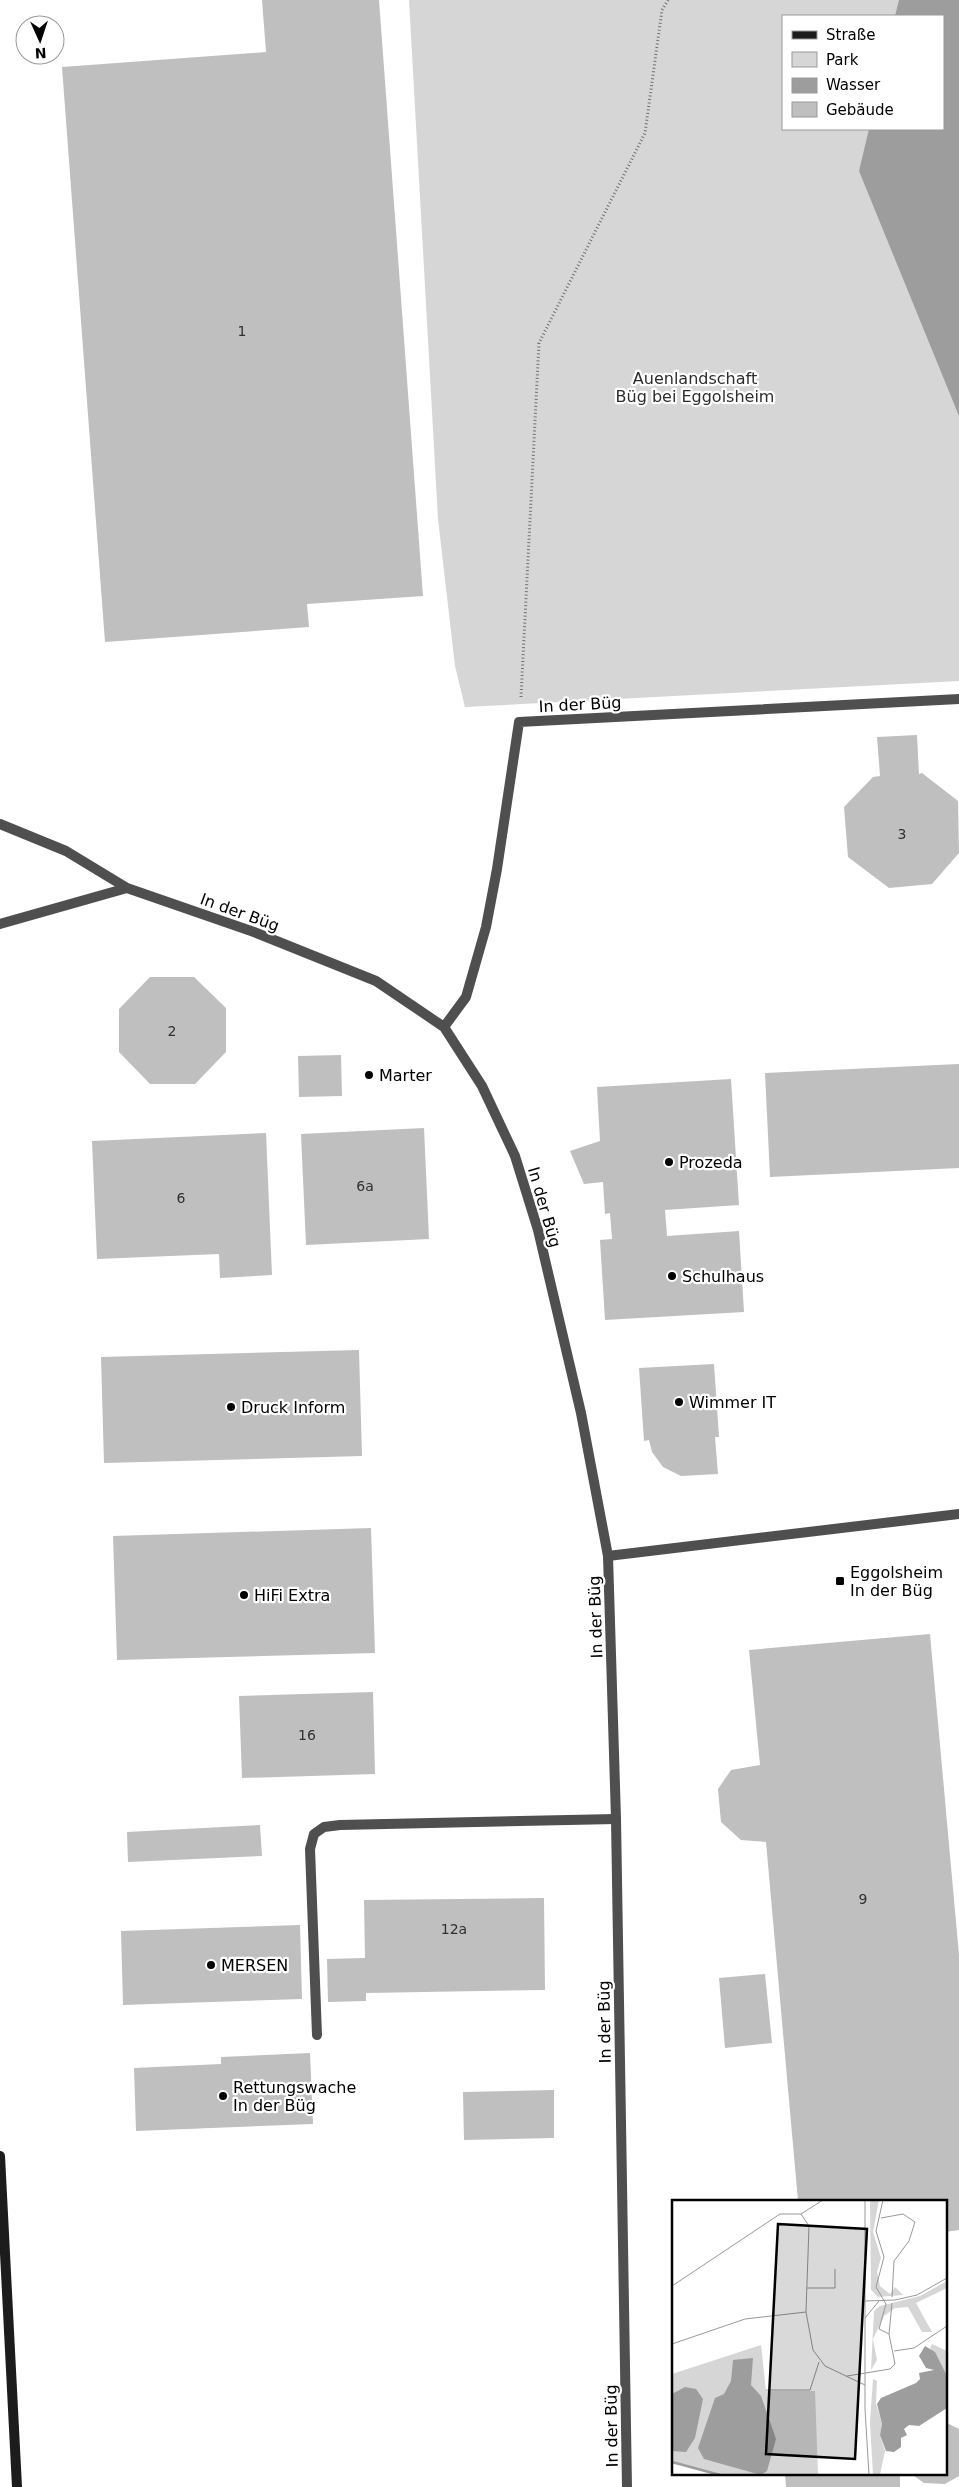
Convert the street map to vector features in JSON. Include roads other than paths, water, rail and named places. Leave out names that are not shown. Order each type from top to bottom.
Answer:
[{"type":"main road","points":[[0,2156],[17,2487]]},
{"type":"street","name":"In der Büg","points":[[444,1028],[466,997],[486,927],[498,869],[519,722],[959,699]]},
{"type":"street","name":"In der Büg","points":[[0,824],[66,851],[127,888],[254,932],[376,981],[444,1028],[482,1086],[515,1156],[538,1230],[581,1413],[608,1556],[616,1819],[627,2487]]},
{"type":"street","points":[[0,924],[127,888]]},
{"type":"street","name":"In der Büg","points":[[608,1556],[959,1514]]},
{"type":"street","points":[[317,2035],[310,1849],[314,1834],[324,1827],[340,1825],[616,1819]]},
{"type":"water","points":[[899,0],[959,0],[959,416],[859,171],[869,130],[944,130],[944,15],[895,15]]},
{"type":"place","name":"Marter","points":[[369,1075]]},
{"type":"place","name":"Prozeda","points":[[669,1162]]},
{"type":"place","name":"Schulhaus","points":[[672,1276]]},
{"type":"place","name":"Wimmer IT","points":[[679,1402]]},
{"type":"place","name":"Druck Inform","points":[[231,1407]]},
{"type":"place","name":"Eggolsheim In der Büg","points":[[840,1581]]},
{"type":"place","name":"HiFi Extra","points":[[244,1595]]},
{"type":"place","name":"MERSEN","points":[[211,1965]]},
{"type":"place","name":"Rettungswache In der Büg","points":[[223,2096]]},
{"type":"park label","name":"Auenlandschaft Büg bei Eggolsheim","points":[[695,387]]}]
